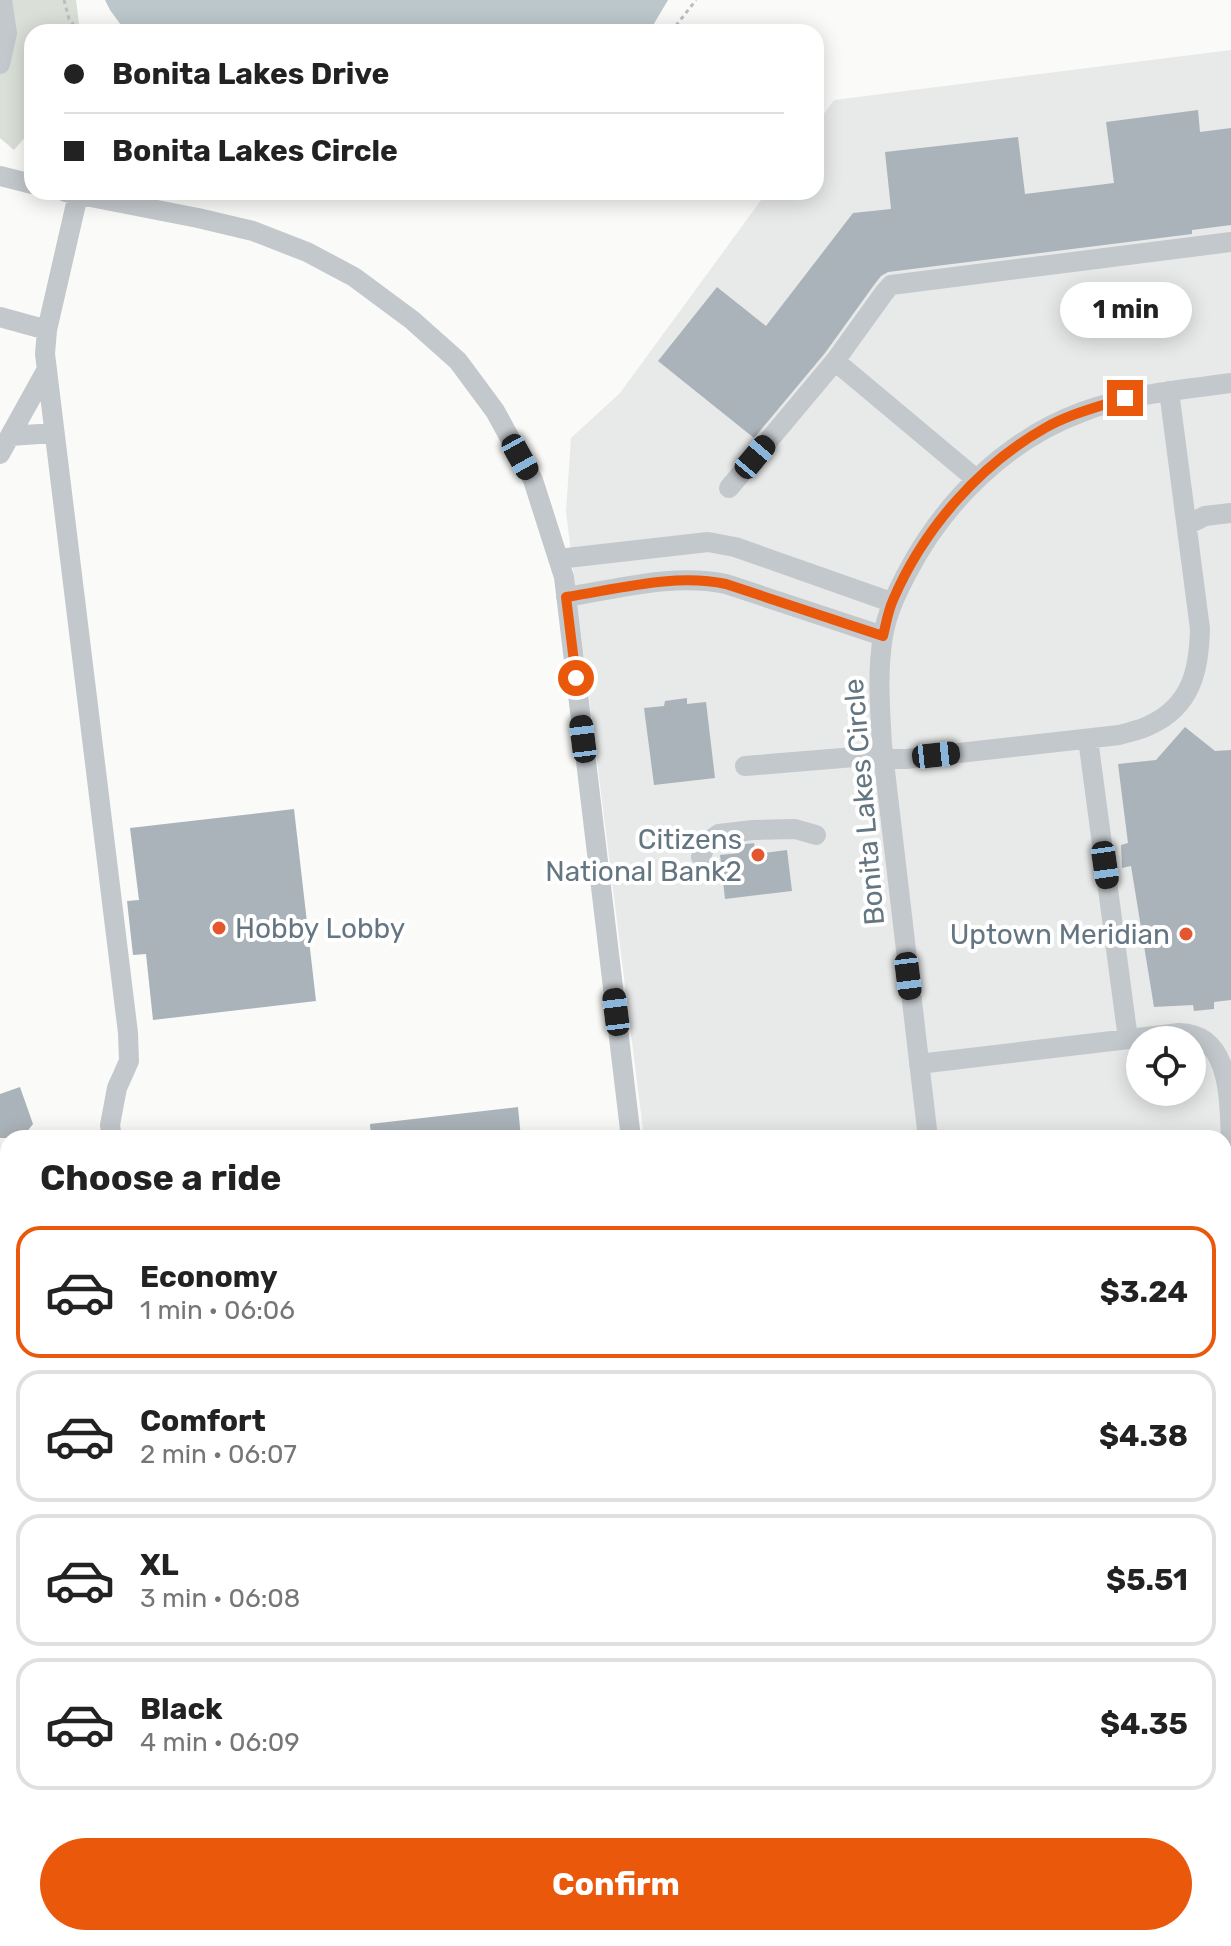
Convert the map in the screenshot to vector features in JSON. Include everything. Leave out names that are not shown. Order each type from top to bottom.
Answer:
[{"type":"street","points":[[0,64],[7,33],[2,0]]},
{"type":"street","points":[[0,176],[24,182]]},
{"type":"street","points":[[71,200],[45,354],[128,1033],[129,1061],[117,1088],[111,1130]]},
{"type":"street","points":[[104,200],[253,231],[307,252],[354,277],[412,320],[458,361],[495,411],[533,480],[564,577],[630,1130]]},
{"type":"street","points":[[729,488],[835,361],[891,285],[1231,242]]},
{"type":"street","points":[[0,317],[47,330]]},
{"type":"street","points":[[835,361],[976,479]]},
{"type":"street","points":[[5,445],[47,369]]},
{"type":"street","name":"Bonita Lakes Circle","points":[[927,1130],[883,758],[879,687],[883,636],[891,602],[932,533],[976,479],[1005,454],[1046,427],[1125,398],[1231,383]]},
{"type":"street","points":[[745,766],[854,757],[906,759],[1119,735],[1151,725],[1175,708],[1192,684],[1199,658],[1200,629],[1169,391]]},
{"type":"street","points":[[5,445],[54,433]]},
{"type":"street","points":[[1187,525],[1205,516],[1231,513]]},
{"type":"street","points":[[558,559],[708,542],[735,547],[891,602]]},
{"type":"street","points":[[566,597],[686,579],[707,580],[883,636]]},
{"type":"street","points":[[1088,739],[1126,1026]]},
{"type":"street","points":[[701,857],[706,843],[719,834],[795,829],[816,835]]},
{"type":"street","points":[[919,1064],[1126,1039]]},
{"type":"street","points":[[1206,1040],[1227,1057],[1231,1130]]},
{"type":"path","points":[[64,0],[73,24]]},
{"type":"path","points":[[677,24],[696,0]]},
{"type":"shaded area","points":[[0,0],[76,0],[79,24],[24,24],[24,138],[14,150],[0,138]]},
{"type":"shaded area","points":[[105,0],[668,0],[654,24],[120,24]]},
{"type":"shaded area","points":[[1231,50],[1231,1130],[643,1130],[566,512],[571,438],[620,393],[761,200],[824,200],[824,114],[834,100]]},
{"type":"building","points":[[1198,110],[1200,132],[1231,128],[1231,225],[1192,230],[1192,234],[888,272],[881,276],[825,353],[754,438],[658,361],[717,287],[766,326],[853,213],[891,209],[885,152],[1018,137],[1025,194],[1114,183],[1106,122]]},
{"type":"building","points":[[687,698],[687,704],[706,702],[715,778],[654,785],[644,708],[664,706],[665,701]]},
{"type":"building","name":"Uptown Meridian","points":[[1185,727],[1215,751],[1231,750],[1231,1000],[1214,1002],[1214,1009],[1194,1011],[1193,1005],[1154,1007],[1131,866],[1122,868],[1121,845],[1128,843],[1118,764],[1156,760]]},
{"type":"building","name":"Hobby Lobby","points":[[294,809],[316,1001],[153,1020],[146,954],[133,955],[127,901],[139,900],[130,828]]},
{"type":"building","name":"Citizens National Bank2","points":[[754,843],[756,854],[787,850],[792,891],[725,899],[720,855],[739,853],[738,845]]},
{"type":"building","points":[[20,1087],[33,1124],[28,1130],[0,1130],[0,1094]]},
{"type":"building","points":[[518,1107],[520,1130],[370,1130],[370,1124]]},
{"type":"place","name":"Citizens National Bank2","points":[[758,855]]},
{"type":"place","name":"Hobby Lobby","points":[[219,928]]},
{"type":"place","name":"Uptown Meridian","points":[[1186,934]]},
{"type":"route","points":[[576,678],[566,597],[663,582],[686,579],[726,584],[883,636],[891,602],[915,558],[940,521],[976,479],[1005,454],[1046,427],[1125,398]]}]
